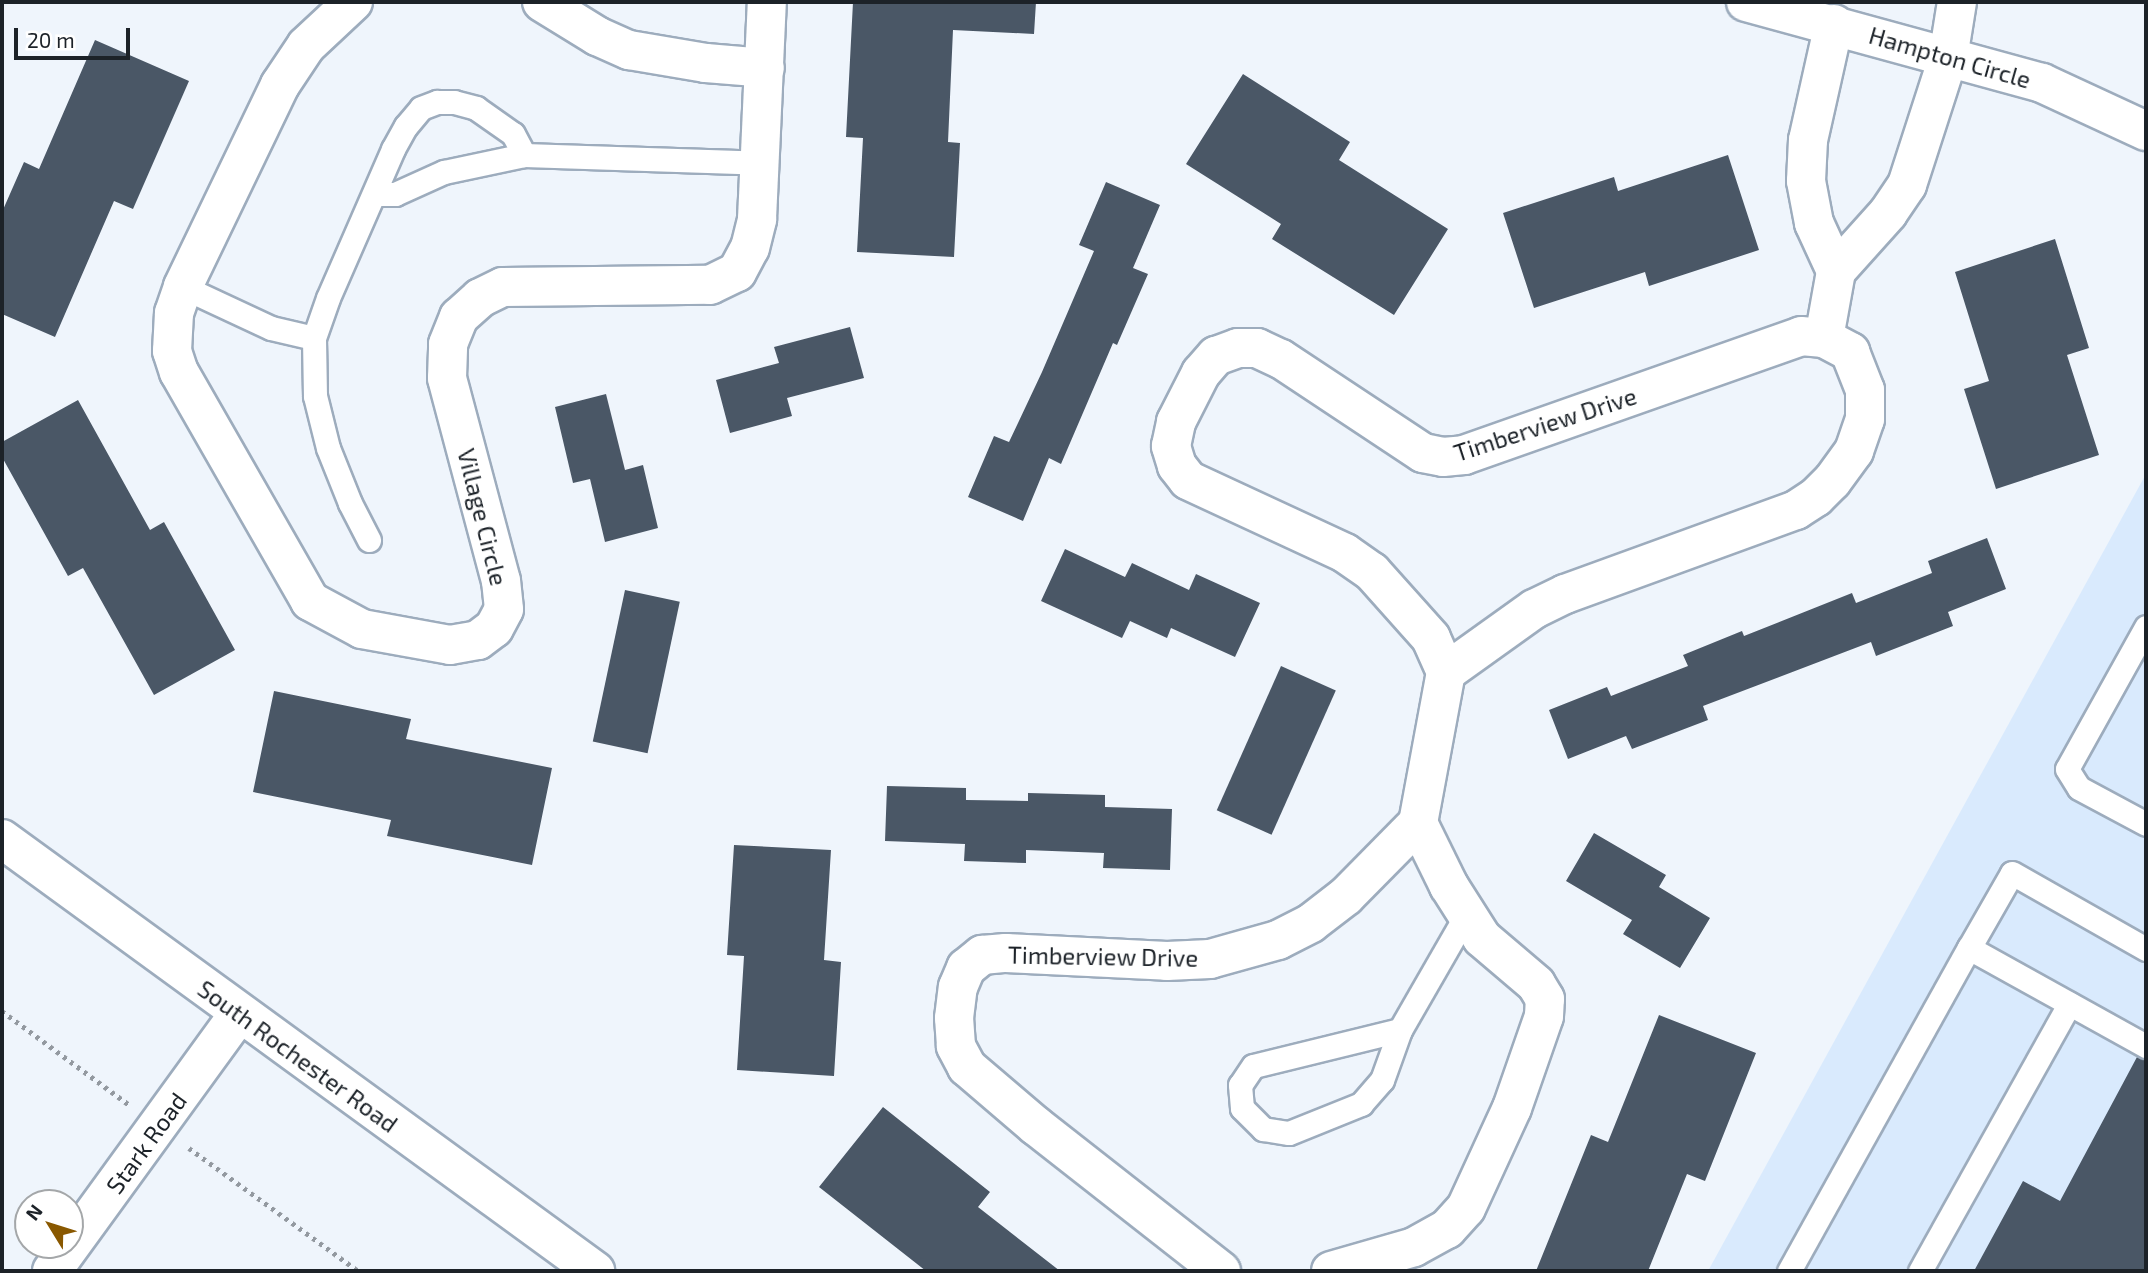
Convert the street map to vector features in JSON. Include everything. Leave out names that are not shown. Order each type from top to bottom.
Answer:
[{"type":"street","name":"Village Circle","points":[[353,2],[306,46],[286,74],[183,287],[172,331],[172,351],[179,372],[310,601],[362,629],[450,645],[478,640],[494,628],[504,609],[501,582],[447,378],[448,344],[459,317],[480,298],[503,287],[710,285],[737,272],[750,248],[757,219],[767,2]]},
{"type":"street","points":[[542,2],[597,36],[629,50],[706,63],[765,68]]},
{"type":"street","name":"Hampton Circle","points":[[1746,2],[1835,24],[2042,83],[2146,131]]},
{"type":"street","points":[[1331,1271],[1413,1247],[1447,1228],[1466,1208],[1479,1185],[1534,1051],[1544,1016],[1545,999],[1536,984],[1482,938],[1466,915],[1418,823],[1446,672],[1534,609],[1565,594],[1796,510],[1816,497],[1854,451],[1865,419],[1865,390],[1850,352],[1824,338],[1836,271],[1888,213],[1907,185],[1948,58],[1957,2]]},
{"type":"street","points":[[1835,24],[1808,140],[1806,181],[1814,223],[1836,271]]},
{"type":"street","name":"Timberview Drive","points":[[1446,672],[1431,638],[1372,572],[1345,553],[1188,480],[1177,466],[1171,446],[1176,422],[1200,373],[1216,356],[1238,348],[1257,348],[1281,359],[1423,453],[1443,457],[1476,451],[1801,336],[1824,338]]},
{"type":"street","name":"Timberview Drive","points":[[1221,1271],[1046,1134],[967,1067],[956,1046],[954,1018],[966,968],[982,955],[1006,953],[1167,961],[1210,959],[1245,951],[1278,940],[1311,923],[1346,896],[1418,823]]},
{"type":"street","name":"South Rochester Road","points":[[2,839],[595,1271]]},
{"type":"street","name":"Stark Road","points":[[52,1271],[239,1014]]},
{"type":"lane","points":[[369,540],[350,503],[328,448],[316,396],[314,338],[327,298],[406,125],[421,108],[437,102],[454,102],[476,108],[513,134],[524,155]]},
{"type":"lane","points":[[375,194],[395,194],[444,172],[524,155],[761,163]]},
{"type":"lane","points":[[183,287],[271,328],[314,338]]},
{"type":"lane","points":[[2146,627],[2067,769],[2078,788],[2146,824]]},
{"type":"lane","points":[[1789,1271],[2012,873],[2146,949]]},
{"type":"lane","points":[[1400,1030],[1254,1066],[1240,1085],[1242,1108],[1263,1129],[1289,1133],[1361,1104],[1382,1080],[1400,1030],[1466,915]]},
{"type":"lane","points":[[1969,948],[2146,1046]]},
{"type":"lane","points":[[1920,1271],[2069,1004]]},
{"type":"shaded area","points":[[2146,474],[2146,1271],[1708,1271]]},
{"type":"building","points":[[853,2],[1036,2],[1034,34],[953,30],[948,142],[960,143],[954,257],[857,252],[863,138],[846,137]]},
{"type":"building","points":[[95,40],[189,81],[133,209],[114,201],[55,337],[2,314],[2,212],[24,162],[39,169]]},
{"type":"building","points":[[1243,74],[1350,142],[1339,160],[1448,229],[1394,315],[1272,239],[1281,224],[1186,164]]},
{"type":"building","points":[[1728,155],[1759,250],[1649,286],[1645,272],[1534,308],[1503,213],[1614,177],[1618,191]]},
{"type":"building","points":[[1106,182],[1160,205],[1133,268],[1148,274],[1117,345],[1113,343],[1061,464],[1049,458],[1023,521],[968,497],[994,436],[1009,442],[1042,372],[1094,251],[1079,245]]},
{"type":"building","points":[[2055,239],[2089,348],[2067,355],[2099,455],[1996,489],[1964,389],[1989,381],[1955,272]]},
{"type":"building","points":[[850,327],[864,378],[787,398],[792,416],[730,433],[716,380],[779,363],[774,347]]},
{"type":"building","points":[[606,394],[625,470],[643,465],[658,528],[605,542],[590,479],[573,483],[555,407]]},
{"type":"building","points":[[78,400],[150,530],[164,522],[235,650],[154,695],[83,568],[68,576],[2,457],[2,442]]},
{"type":"building","points":[[1987,538],[2006,589],[1948,612],[1953,626],[1876,656],[1871,642],[1703,706],[1708,720],[1632,749],[1626,736],[1568,759],[1549,710],[1607,687],[1611,696],[1688,666],[1683,655],[1742,631],[1744,636],[1852,593],[1856,603],[1932,573],[1928,561]]},
{"type":"building","points":[[1065,549],[1125,577],[1132,563],[1189,590],[1196,574],[1260,603],[1235,657],[1171,628],[1167,638],[1130,621],[1122,638],[1041,601]]},
{"type":"building","points":[[625,590],[680,602],[648,753],[593,742]]},
{"type":"building","points":[[1281,666],[1336,690],[1272,835],[1217,810]]},
{"type":"building","points":[[274,691],[411,719],[406,739],[552,768],[532,865],[387,836],[391,820],[253,792]]},
{"type":"building","points":[[887,786],[966,788],[966,800],[1028,801],[1028,793],[1105,795],[1105,807],[1172,809],[1170,870],[1103,868],[1104,853],[1026,850],[1026,863],[964,861],[965,844],[885,841]]},
{"type":"building","points":[[1594,833],[1666,875],[1659,887],[1710,918],[1680,968],[1623,934],[1632,920],[1566,881]]},
{"type":"building","points":[[734,845],[831,850],[824,960],[841,962],[834,1076],[737,1070],[744,956],[727,955]]},
{"type":"building","points":[[1659,1015],[1756,1053],[1705,1181],[1687,1174],[1648,1271],[1536,1271],[1591,1135],[1608,1142]]},
{"type":"building","points":[[2137,1057],[2146,1060],[2146,1271],[1974,1271],[2023,1181],[2060,1201]]},
{"type":"building","points":[[883,1107],[990,1192],[978,1207],[1060,1271],[926,1271],[819,1187]]}]
